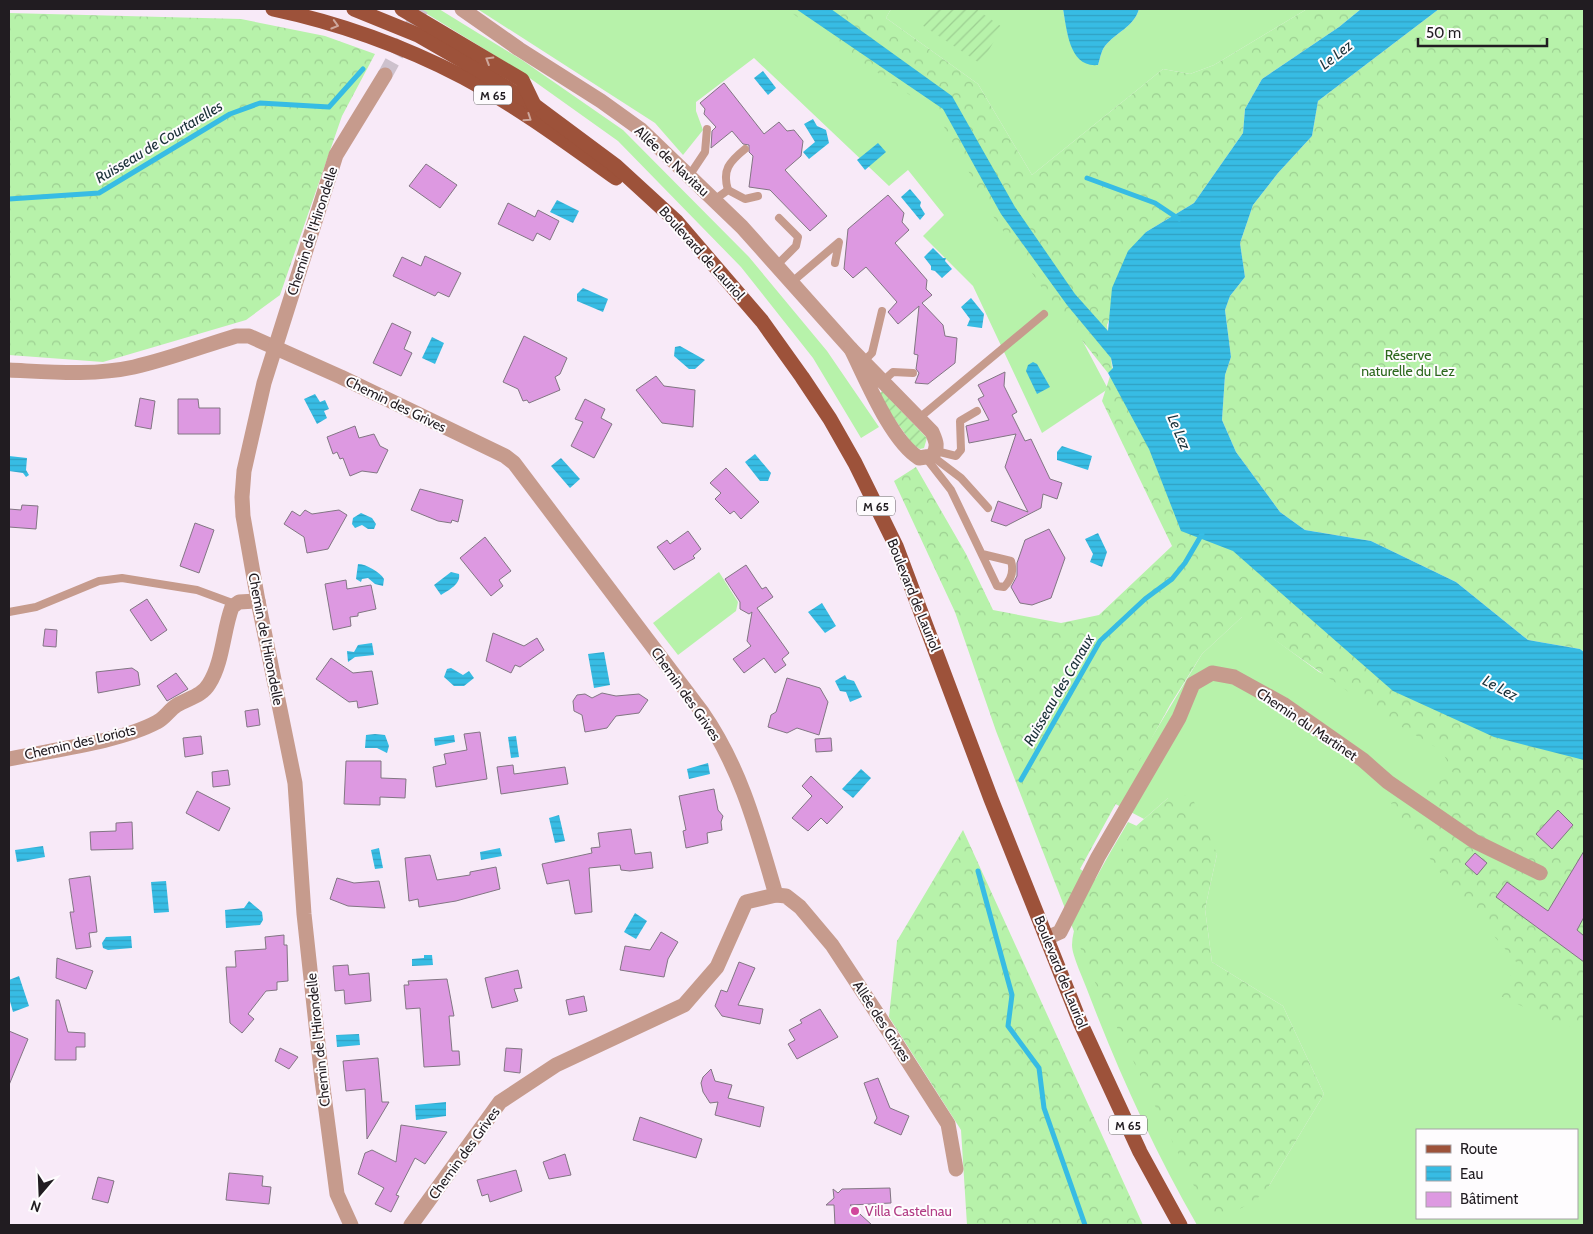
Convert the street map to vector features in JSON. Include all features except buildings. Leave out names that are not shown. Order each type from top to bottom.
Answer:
[{"type":"main road","name":"M 65","points":[[274,9],[340,26],[378,39],[463,77],[562,140],[676,221]]},
{"type":"main road","name":"Boulevard de Lauriol","points":[[354,9],[418,35],[534,105],[616,166],[676,221],[725,277],[783,349],[830,419],[855,463],[896,546],[991,799],[1080,1022],[1140,1152],[1180,1225]]},
{"type":"main road","name":"M 65","points":[[402,9],[522,80],[534,105]]},
{"type":"street","name":"Allée de Navitau","points":[[462,9],[519,49],[609,106],[640,129],[714,200],[777,265],[852,349],[932,432],[937,442],[931,455],[920,458],[913,454],[896,434],[852,349]]},
{"type":"street","name":"Chemin de l'Hirondelle","points":[[351,1225],[338,1194],[322,1080],[304,914],[296,783],[258,601],[243,516],[244,471],[274,348],[336,155],[385,74]]},
{"type":"street","name":"Chemin des Grives","points":[[9,370],[72,373],[134,366],[236,336],[249,336],[341,377],[514,462],[714,728],[749,801],[776,895],[746,902],[717,967],[684,1005],[556,1065],[500,1102],[412,1225]]},
{"type":"street","points":[[235,604],[258,601]]},
{"type":"street","name":"Chemin des Loriots","points":[[9,759],[136,731],[157,722],[178,704],[203,691],[214,674],[229,613],[235,604]]},
{"type":"street","name":"Chemin du Martinet","points":[[1047,938],[1060,932],[1098,858],[1179,718],[1193,684],[1212,673],[1234,677],[1284,704],[1362,760],[1388,782],[1474,841],[1540,872]]},
{"type":"street","name":"Allée des Grives","points":[[776,895],[786,896],[805,913],[832,945],[884,1024],[948,1124],[956,1169]]},
{"type":"lane","points":[[689,176],[705,152],[707,129]]},
{"type":"lane","points":[[728,190],[725,171],[731,160],[745,149]]},
{"type":"lane","points":[[728,190],[745,199],[758,196]]},
{"type":"lane","points":[[714,200],[728,190]]},
{"type":"lane","points":[[777,265],[796,246],[798,237],[779,218]]},
{"type":"lane","points":[[792,282],[839,242],[836,263]]},
{"type":"lane","points":[[864,361],[872,353],[882,311]]},
{"type":"lane","points":[[918,418],[1044,314]]},
{"type":"lane","points":[[883,381],[894,372],[913,373]]},
{"type":"lane","points":[[931,455],[956,456],[961,450],[960,422],[977,411]]},
{"type":"lane","points":[[931,455],[961,478],[988,508]]},
{"type":"lane","points":[[931,455],[951,490],[997,586],[1004,587],[1010,582],[1014,568],[1012,561],[982,554]]},
{"type":"lane","points":[[9,612],[36,607],[99,581],[122,578],[197,590],[235,604]]},
{"type":"green space","points":[[419,9],[439,9],[522,60],[623,130],[749,257],[827,351],[879,427],[861,438],[813,358],[741,267],[618,141],[517,69]]},
{"type":"green space","points":[[786,9],[891,9],[886,18],[978,84],[1032,175],[1163,69],[1190,74],[1214,65],[1307,9],[1361,9],[1339,27],[1262,79],[1245,109],[1243,133],[1194,203],[1146,232],[1107,325],[1112,367],[1179,485],[1584,747],[1584,1030],[1561,1024],[1500,996],[1517,963],[1438,870],[1391,803],[1454,775],[1442,751],[1380,714],[1242,617],[1202,654],[1170,705],[1080,869],[1101,883],[1135,827],[1168,798],[1191,795],[1217,854],[1205,909],[1212,962],[1283,1006],[1324,1094],[1269,1186],[1255,1201],[1212,1223],[1089,970],[996,731],[955,612],[894,481],[916,467],[966,554],[993,610],[1061,623],[1099,615],[1172,546],[1102,401],[1112,370],[1108,373],[1053,304],[993,216],[937,114]]},
{"type":"green space","points":[[796,9],[943,109],[1062,302],[1108,389],[1042,433],[973,286],[923,236],[944,215],[908,170],[889,186],[754,58],[696,102],[696,111],[703,130],[683,155],[655,123],[479,10]]},
{"type":"green space","points":[[891,9],[1063,9],[1068,36],[1098,65],[1105,46],[1133,21],[1139,9],[1307,9],[1214,65],[1190,74],[1163,69],[1032,175],[978,84],[886,18]]},
{"type":"green space","points":[[930,9],[976,9],[1002,27],[981,64],[922,25]]},
{"type":"green space","name":"Réserve naturelle du Lez","points":[[1439,9],[1584,9],[1584,652],[1580,649],[1528,640],[1456,582],[1371,541],[1305,530],[1280,512],[1236,452],[1222,420],[1225,375],[1231,357],[1225,310],[1230,296],[1245,277],[1240,243],[1253,205],[1278,173],[1312,136],[1318,101]]},
{"type":"green space","points":[[9,13],[241,19],[325,36],[375,54],[342,116],[280,295],[246,320],[103,362],[9,355]]},
{"type":"green space","points":[[882,391],[927,438],[924,448],[920,449],[913,445],[881,400],[879,394]]},
{"type":"green space","points":[[719,572],[738,602],[736,611],[678,655],[653,623]]},
{"type":"green space","points":[[1243,616],[1319,672],[1448,730],[1584,993],[1584,1225],[1197,1225],[1166,1168],[1125,1082],[1079,968],[1072,945],[1074,931],[1086,899],[1128,822],[1157,835],[1269,1186],[1324,1094],[1283,1006],[1212,962],[1205,909],[1217,854],[1168,798],[1144,819],[1087,789],[1140,757],[1202,654]]},
{"type":"green space","points":[[963,830],[1143,1225],[967,1225],[961,1130],[889,1017],[897,941]]},
{"type":"water","name":"Le Lez","points":[[796,9],[831,9],[952,96],[1015,207],[1075,294],[1108,331],[1112,288],[1128,251],[1146,232],[1194,203],[1243,133],[1245,109],[1262,79],[1339,27],[1361,9],[1439,9],[1318,101],[1312,136],[1278,173],[1253,205],[1240,243],[1245,277],[1230,296],[1225,310],[1231,357],[1225,375],[1222,420],[1236,452],[1280,512],[1305,530],[1371,541],[1456,582],[1528,640],[1580,649],[1584,652],[1584,760],[1494,737],[1393,691],[1233,551],[1181,531],[1149,449],[1108,373],[1113,368],[1111,358],[1067,305],[1001,214],[943,109]]},
{"type":"water","points":[[1063,9],[1139,9],[1133,21],[1105,46],[1098,65],[1088,64],[1075,54],[1068,37]]},
{"type":"water","points":[[763,71],[776,88],[768,95],[754,78]]},
{"type":"water","points":[[813,119],[817,126],[826,130],[829,143],[809,159],[803,152],[815,142],[804,124]]},
{"type":"water","points":[[878,143],[886,152],[865,170],[857,160]]},
{"type":"water","points":[[910,189],[921,202],[920,206],[925,214],[920,220],[901,197]]},
{"type":"water","points":[[557,200],[579,211],[573,223],[550,212]]},
{"type":"water","points":[[933,248],[943,258],[946,258],[945,261],[952,269],[942,278],[935,271],[931,270],[931,266],[924,257]]},
{"type":"water","points":[[583,288],[608,299],[603,312],[577,301],[577,294]]},
{"type":"water","points":[[971,298],[984,314],[982,328],[967,326],[970,319],[961,307]]},
{"type":"water","points":[[432,337],[444,343],[435,364],[422,358]]},
{"type":"water","points":[[680,346],[705,360],[695,369],[689,369],[674,356],[675,347]]},
{"type":"water","points":[[1033,362],[1037,364],[1050,387],[1037,394],[1026,371],[1028,365]]},
{"type":"water","points":[[315,394],[320,402],[325,400],[329,409],[324,411],[327,418],[317,424],[304,399]]},
{"type":"water","points":[[1062,446],[1092,456],[1088,470],[1057,460],[1057,452]]},
{"type":"water","points":[[755,454],[771,473],[768,481],[760,481],[745,462]]},
{"type":"water","points":[[9,456],[27,458],[26,470],[29,475],[26,477],[23,473],[9,471]]},
{"type":"water","points":[[561,458],[580,479],[570,488],[551,466]]},
{"type":"water","points":[[361,513],[372,518],[376,524],[374,529],[368,529],[362,525],[355,528],[352,524],[353,518]]},
{"type":"water","points":[[1098,533],[1107,552],[1102,567],[1090,562],[1093,554],[1085,539]]},
{"type":"water","points":[[358,564],[376,571],[384,579],[383,586],[375,584],[368,578],[362,579],[361,582],[356,579]]},
{"type":"water","points":[[451,572],[459,574],[458,581],[441,595],[434,585]]},
{"type":"water","points":[[822,603],[836,626],[825,633],[808,612]]},
{"type":"water","points":[[372,643],[374,655],[355,657],[348,662],[347,651],[354,652],[358,645]]},
{"type":"water","points":[[604,652],[610,685],[594,688],[588,654]]},
{"type":"water","points":[[451,668],[463,675],[469,671],[474,678],[464,686],[454,686],[444,677],[447,669]]},
{"type":"water","points":[[845,675],[847,679],[854,681],[862,697],[850,702],[846,692],[840,691],[835,681]]},
{"type":"water","points":[[366,735],[385,735],[389,746],[387,753],[377,748],[365,748]]},
{"type":"water","points":[[454,735],[455,742],[435,746],[434,738]]},
{"type":"water","points":[[516,736],[519,757],[511,758],[508,737]]},
{"type":"water","points":[[708,763],[710,774],[689,779],[687,769]]},
{"type":"water","points":[[861,769],[871,778],[853,798],[842,789]]},
{"type":"water","points":[[559,815],[565,841],[555,843],[549,818]]},
{"type":"water","points":[[43,846],[45,857],[17,862],[15,850]]},
{"type":"water","points":[[379,848],[383,868],[375,869],[371,850]]},
{"type":"water","points":[[500,848],[502,856],[481,860],[480,852]]},
{"type":"water","points":[[166,881],[169,912],[154,913],[151,882]]},
{"type":"water","points":[[249,901],[262,912],[263,920],[260,925],[226,928],[225,910],[244,908]]},
{"type":"water","points":[[635,913],[647,921],[636,939],[624,932]]},
{"type":"water","points":[[131,936],[132,948],[108,950],[103,948],[102,943],[106,937]]},
{"type":"water","points":[[424,955],[432,955],[433,965],[412,966],[412,959],[424,958]]},
{"type":"water","points":[[19,976],[29,1006],[13,1012],[9,998],[9,980]]},
{"type":"water","points":[[359,1034],[360,1045],[337,1047],[336,1035]]},
{"type":"water","points":[[446,1102],[446,1116],[416,1120],[415,1105]]},
{"type":"waterway","name":"Ruisseau de Courtarelles","points":[[9,199],[99,193],[230,114],[260,103],[329,107],[363,69]]},
{"type":"waterway","points":[[1087,178],[1155,203],[1179,219]]},
{"type":"waterway","name":"Ruisseau des Canaux","points":[[1021,780],[1100,641],[1145,599],[1172,579],[1185,563],[1202,534]]},
{"type":"waterway","name":"Ruisseau des Canaux","points":[[978,871],[1012,995],[1008,1026],[1039,1068],[1044,1108],[1085,1225]]},
{"type":"tunnel","points":[[385,75],[421,9]]},
{"type":"place","name":"Villa Castelnau","points":[[855,1211]]}]
